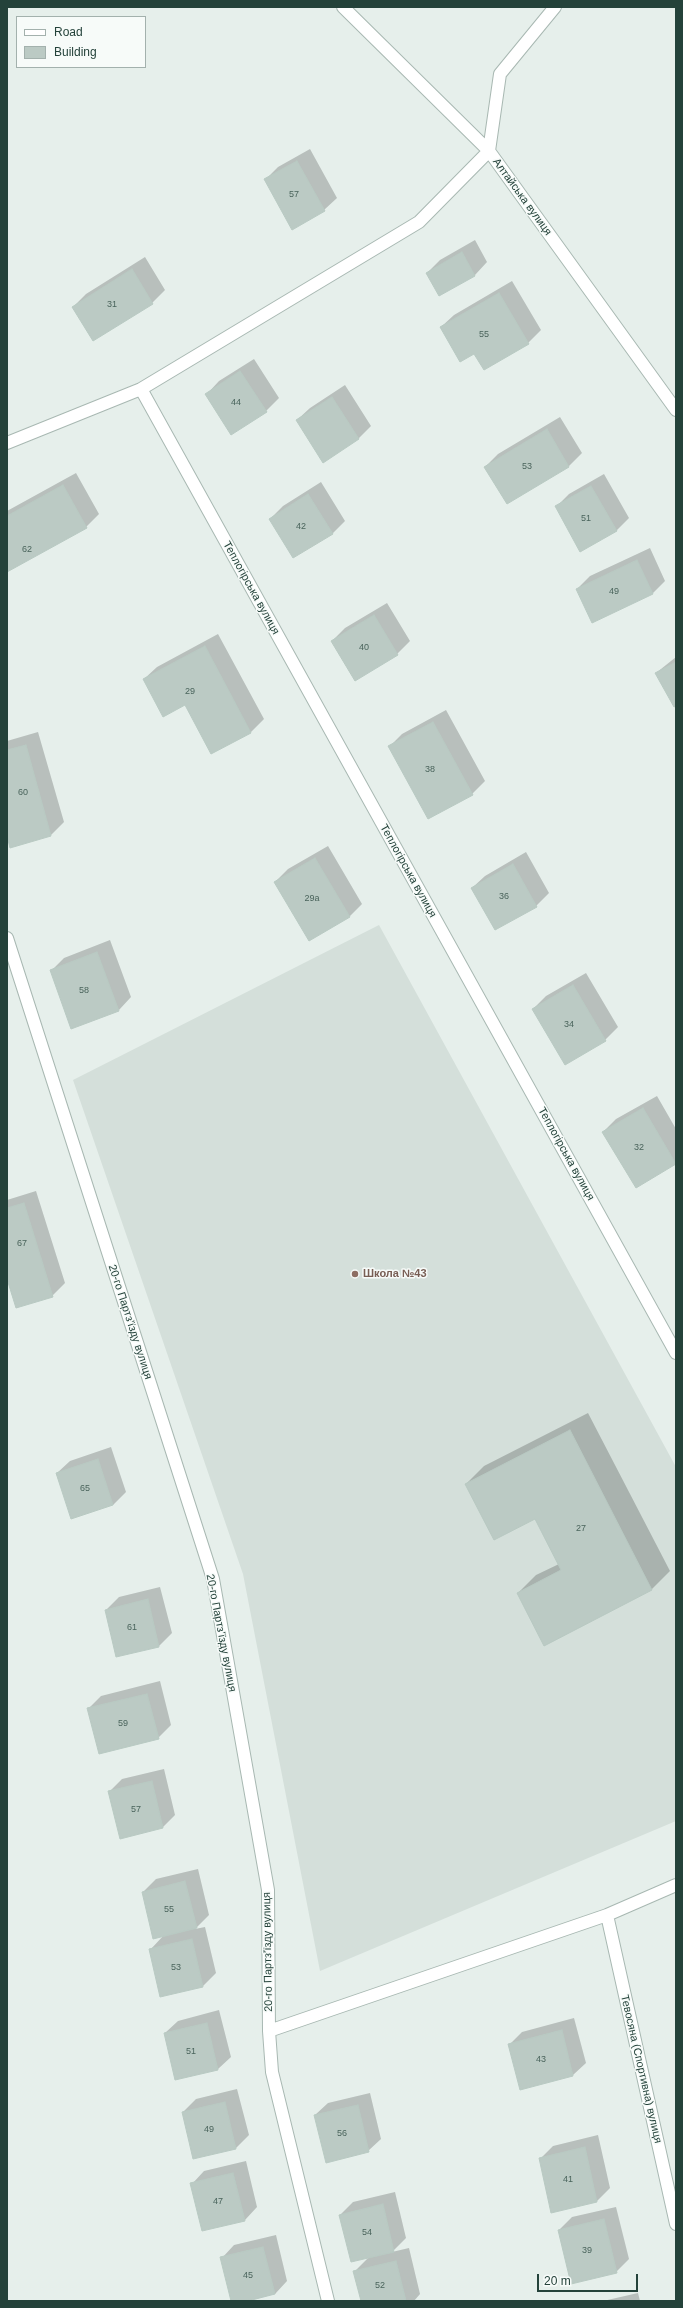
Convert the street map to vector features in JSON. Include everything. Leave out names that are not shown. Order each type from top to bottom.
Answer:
[{"type":"street","name":"Алтайська вулиця","points":[[343,7],[489,151],[676,410]]},
{"type":"street","points":[[7,443],[141,389],[419,222],[489,151],[500,74],[556,7]]},
{"type":"street","name":"Теплогірська вулиця","points":[[141,389],[676,1353]]},
{"type":"street","name":"20-го Партз’їзду вулиця","points":[[7,938],[212,1580],[268,1890],[269,2031],[272,2072],[328,2301]]},
{"type":"street","points":[[269,2031],[606,1915],[676,1885]]},
{"type":"street","name":"Тевосяна (Спортивна) вулиця","points":[[606,1915],[676,2224]]},
{"type":"shaded area","name":"Школа №43","points":[[379,925],[676,1467],[676,1821],[320,1971],[243,1574],[73,1080]]},
{"type":"building","points":[[297,161],[325,211],[292,230],[264,179]]},
{"type":"building","points":[[462,252],[475,276],[439,296],[426,273]]},
{"type":"building","points":[[132,269],[153,304],[93,341],[72,307]]},
{"type":"building","points":[[499,293],[529,344],[484,370],[474,354],[460,362],[440,327]]},
{"type":"building","points":[[240,371],[267,412],[231,435],[205,394]]},
{"type":"building","points":[[332,397],[359,439],[323,463],[296,420]]},
{"type":"building","points":[[547,429],[569,467],[507,504],[484,467]]},
{"type":"building","points":[[63,485],[87,528],[7,572],[7,516]]},
{"type":"building","points":[[591,486],[617,531],[580,552],[555,506]]},
{"type":"building","points":[[308,494],[333,534],[293,558],[269,519]]},
{"type":"building","points":[[637,560],[653,594],[592,623],[576,589]]},
{"type":"building","points":[[374,615],[398,655],[355,681],[331,641]]},
{"type":"building","points":[[205,646],[251,733],[211,754],[185,705],[163,717],[143,679]]},
{"type":"building","points":[[676,662],[676,706],[674,707],[655,673]]},
{"type":"building","points":[[433,722],[473,795],[428,819],[388,746]]},
{"type":"building","points":[[26,745],[51,836],[10,848],[7,836],[7,750]]},
{"type":"building","points":[[315,858],[350,917],[309,941],[274,882]]},
{"type":"building","points":[[513,864],[537,907],[495,930],[471,888]]},
{"type":"building","points":[[97,952],[119,1011],[71,1029],[50,970]]},
{"type":"building","points":[[573,985],[606,1041],[565,1065],[532,1009]]},
{"type":"building","points":[[643,1108],[676,1164],[636,1188],[602,1132]]},
{"type":"building","points":[[24,1203],[53,1297],[16,1308],[7,1279],[7,1208]]},
{"type":"building","points":[[570,1430],[652,1590],[544,1646],[517,1593],[561,1570],[535,1519],[494,1540],[465,1484]]},
{"type":"building","points":[[98,1459],[113,1505],[71,1519],[56,1473]]},
{"type":"building","points":[[148,1599],[159,1647],[116,1657],[105,1610]]},
{"type":"building","points":[[147,1694],[159,1739],[99,1754],[87,1708]]},
{"type":"building","points":[[152,1781],[163,1828],[120,1839],[108,1791]]},
{"type":"building","points":[[185,1881],[197,1928],[153,1939],[142,1892]]},
{"type":"building","points":[[192,1939],[203,1987],[160,1997],[149,1949]]},
{"type":"building","points":[[207,2023],[218,2070],[175,2080],[164,2033]]},
{"type":"building","points":[[562,2030],[573,2076],[520,2090],[508,2044]]},
{"type":"building","points":[[225,2102],[236,2149],[193,2159],[182,2112]]},
{"type":"building","points":[[358,2105],[369,2152],[326,2163],[314,2115]]},
{"type":"building","points":[[585,2147],[597,2202],[551,2213],[539,2158]]},
{"type":"building","points":[[233,2173],[245,2221],[202,2231],[190,2183]]},
{"type":"building","points":[[383,2204],[394,2252],[351,2262],[339,2215]]},
{"type":"building","points":[[604,2219],[617,2273],[571,2284],[558,2230]]},
{"type":"building","points":[[263,2247],[275,2294],[248,2301],[231,2301],[220,2257]]},
{"type":"building","points":[[396,2261],[406,2301],[361,2301],[353,2271]]},
{"type":"place","name":"Школа №43","points":[[355,1274]]}]
